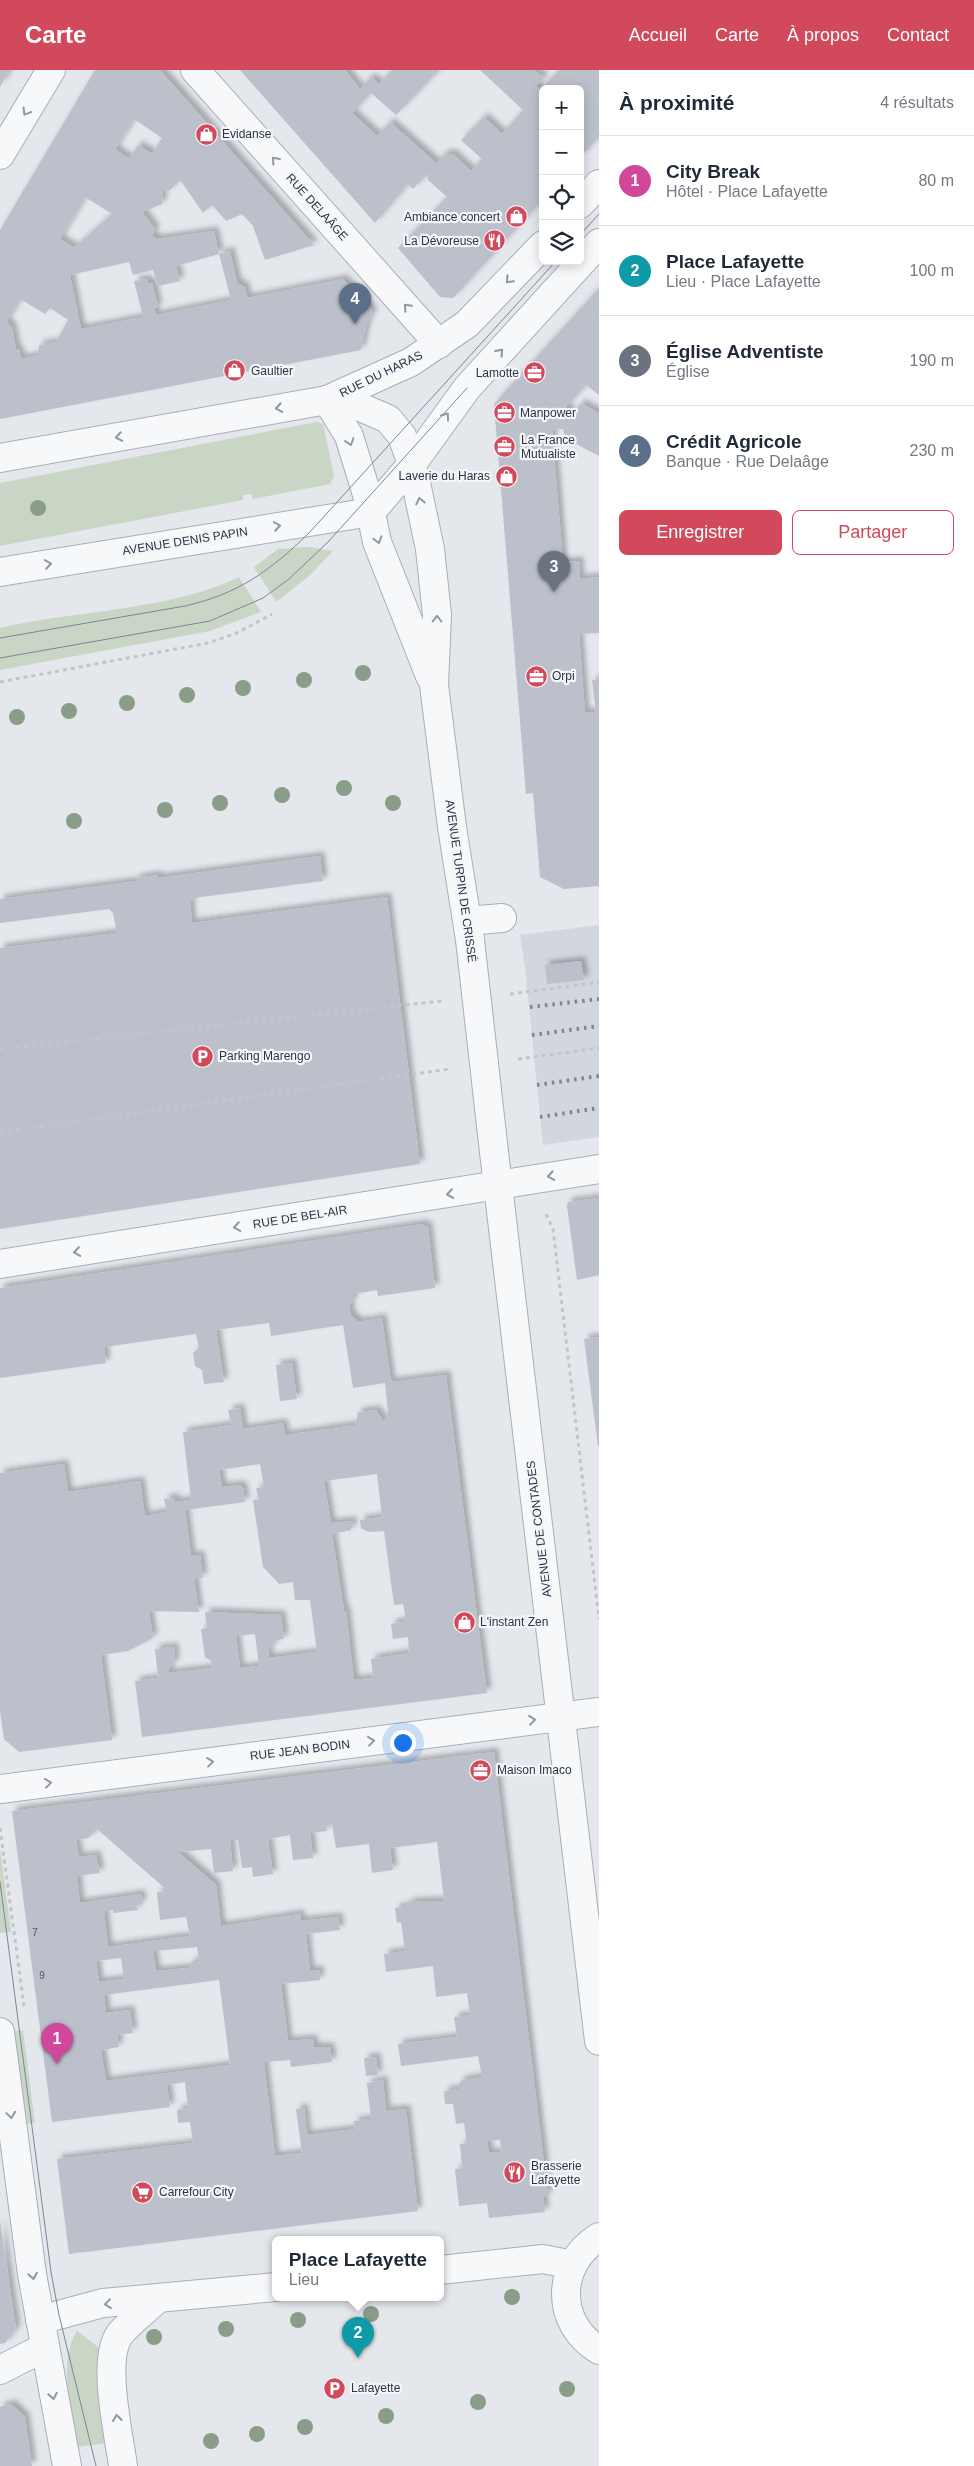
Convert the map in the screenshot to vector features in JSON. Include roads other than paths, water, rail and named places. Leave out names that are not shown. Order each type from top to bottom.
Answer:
[{"type":"street","points":[[0,155],[51,70]]},
{"type":"street","name":"RUE DELAÂGE","points":[[195,70],[438,344]]},
{"type":"street","points":[[584,200],[599,184]]},
{"type":"street","points":[[371,512],[412,464],[468,388],[599,243]]},
{"type":"street","name":"RUE DU HARAS","points":[[327,400],[412,362],[468,324],[539,249]]},
{"type":"street","points":[[0,458],[327,400]]},
{"type":"street","name":"AVENUE TURPIN DE CRISSÉ","points":[[327,400],[351,403],[388,419],[402,436],[412,464],[430,549],[437,614],[434,685],[452,827],[469,930],[487,1076]]},
{"type":"street","name":"AVENUE TURPIN DE CRISSÉ","points":[[327,400],[346,431],[371,512],[378,542],[434,685]]},
{"type":"street","name":"AVENUE DENIS PAPIN","points":[[0,572],[371,512]]},
{"type":"street","points":[[469,930],[502,918]]},
{"type":"street","name":"AVENUE DE CONTADES","points":[[487,1076],[494,1152],[599,2041]]},
{"type":"street","name":"RUE DE BEL-AIR","points":[[0,1264],[599,1169]]},
{"type":"street","name":"RUE JEAN BODIN","points":[[0,1789],[599,1712]]},
{"type":"street","points":[[0,2032],[44,2348],[67,2466]]},
{"type":"street","points":[[599,2237],[581,2252],[573,2265],[566,2288],[568,2313],[580,2335],[599,2350]]},
{"type":"street","points":[[444,2270],[543,2259],[573,2265]]},
{"type":"street","points":[[40,2320],[103,2303],[156,2300],[272,2287]]},
{"type":"street","points":[[123,2466],[111,2372],[112,2354],[120,2335],[156,2300]]},
{"type":"street","points":[[0,2370],[44,2348]]},
{"type":"tram line","points":[[584,231],[599,214]]},
{"type":"tram line","points":[[0,638],[185,606],[237,588],[267,570],[309,533],[552,265]]},
{"type":"tram line","points":[[0,658],[210,621],[263,598],[289,579],[328,542],[467,388]]},
{"type":"tram line","points":[[0,1882],[51,2272],[59,2315],[96,2466]]},
{"type":"railway","points":[[530,1007],[599,999]]},
{"type":"railway","points":[[532,1035],[599,1026]]},
{"type":"railway","points":[[537,1085],[599,1076]]},
{"type":"railway","points":[[540,1117],[599,1108]]},
{"type":"place","name":"Evidanse","points":[[206,134]]},
{"type":"place","name":"Ambiance concert","points":[[516,217]]},
{"type":"place","name":"La Dévoreuse","points":[[495,241]]},
{"type":"place","name":"Crédit Agricole","points":[[355,324]]},
{"type":"place","name":"Gaultier","points":[[235,371]]},
{"type":"place","name":"Lamotte","points":[[535,373]]},
{"type":"place","name":"Manpower","points":[[504,413]]},
{"type":"place","name":"La France Mutualiste","points":[[505,447]]},
{"type":"place","name":"Laverie du Haras","points":[[506,476]]},
{"type":"place","name":"Église Adventiste","points":[[554,592]]},
{"type":"place","name":"Orpi","points":[[536,676]]},
{"type":"place","name":"Parking Marengo","points":[[203,1056]]},
{"type":"place","name":"L'instant Zen","points":[[464,1622]]},
{"type":"place","name":"Maison Imaco","points":[[481,1770]]},
{"type":"place","name":"City Break","points":[[57,2064]]},
{"type":"place","name":"Brasserie Lafayette","points":[[515,2173]]},
{"type":"place","name":"Carrefour City","points":[[143,2192]]},
{"type":"place","name":"Place Lafayette","points":[[358,2358]]},
{"type":"place","name":"Lafayette","points":[[335,2388]]}]
